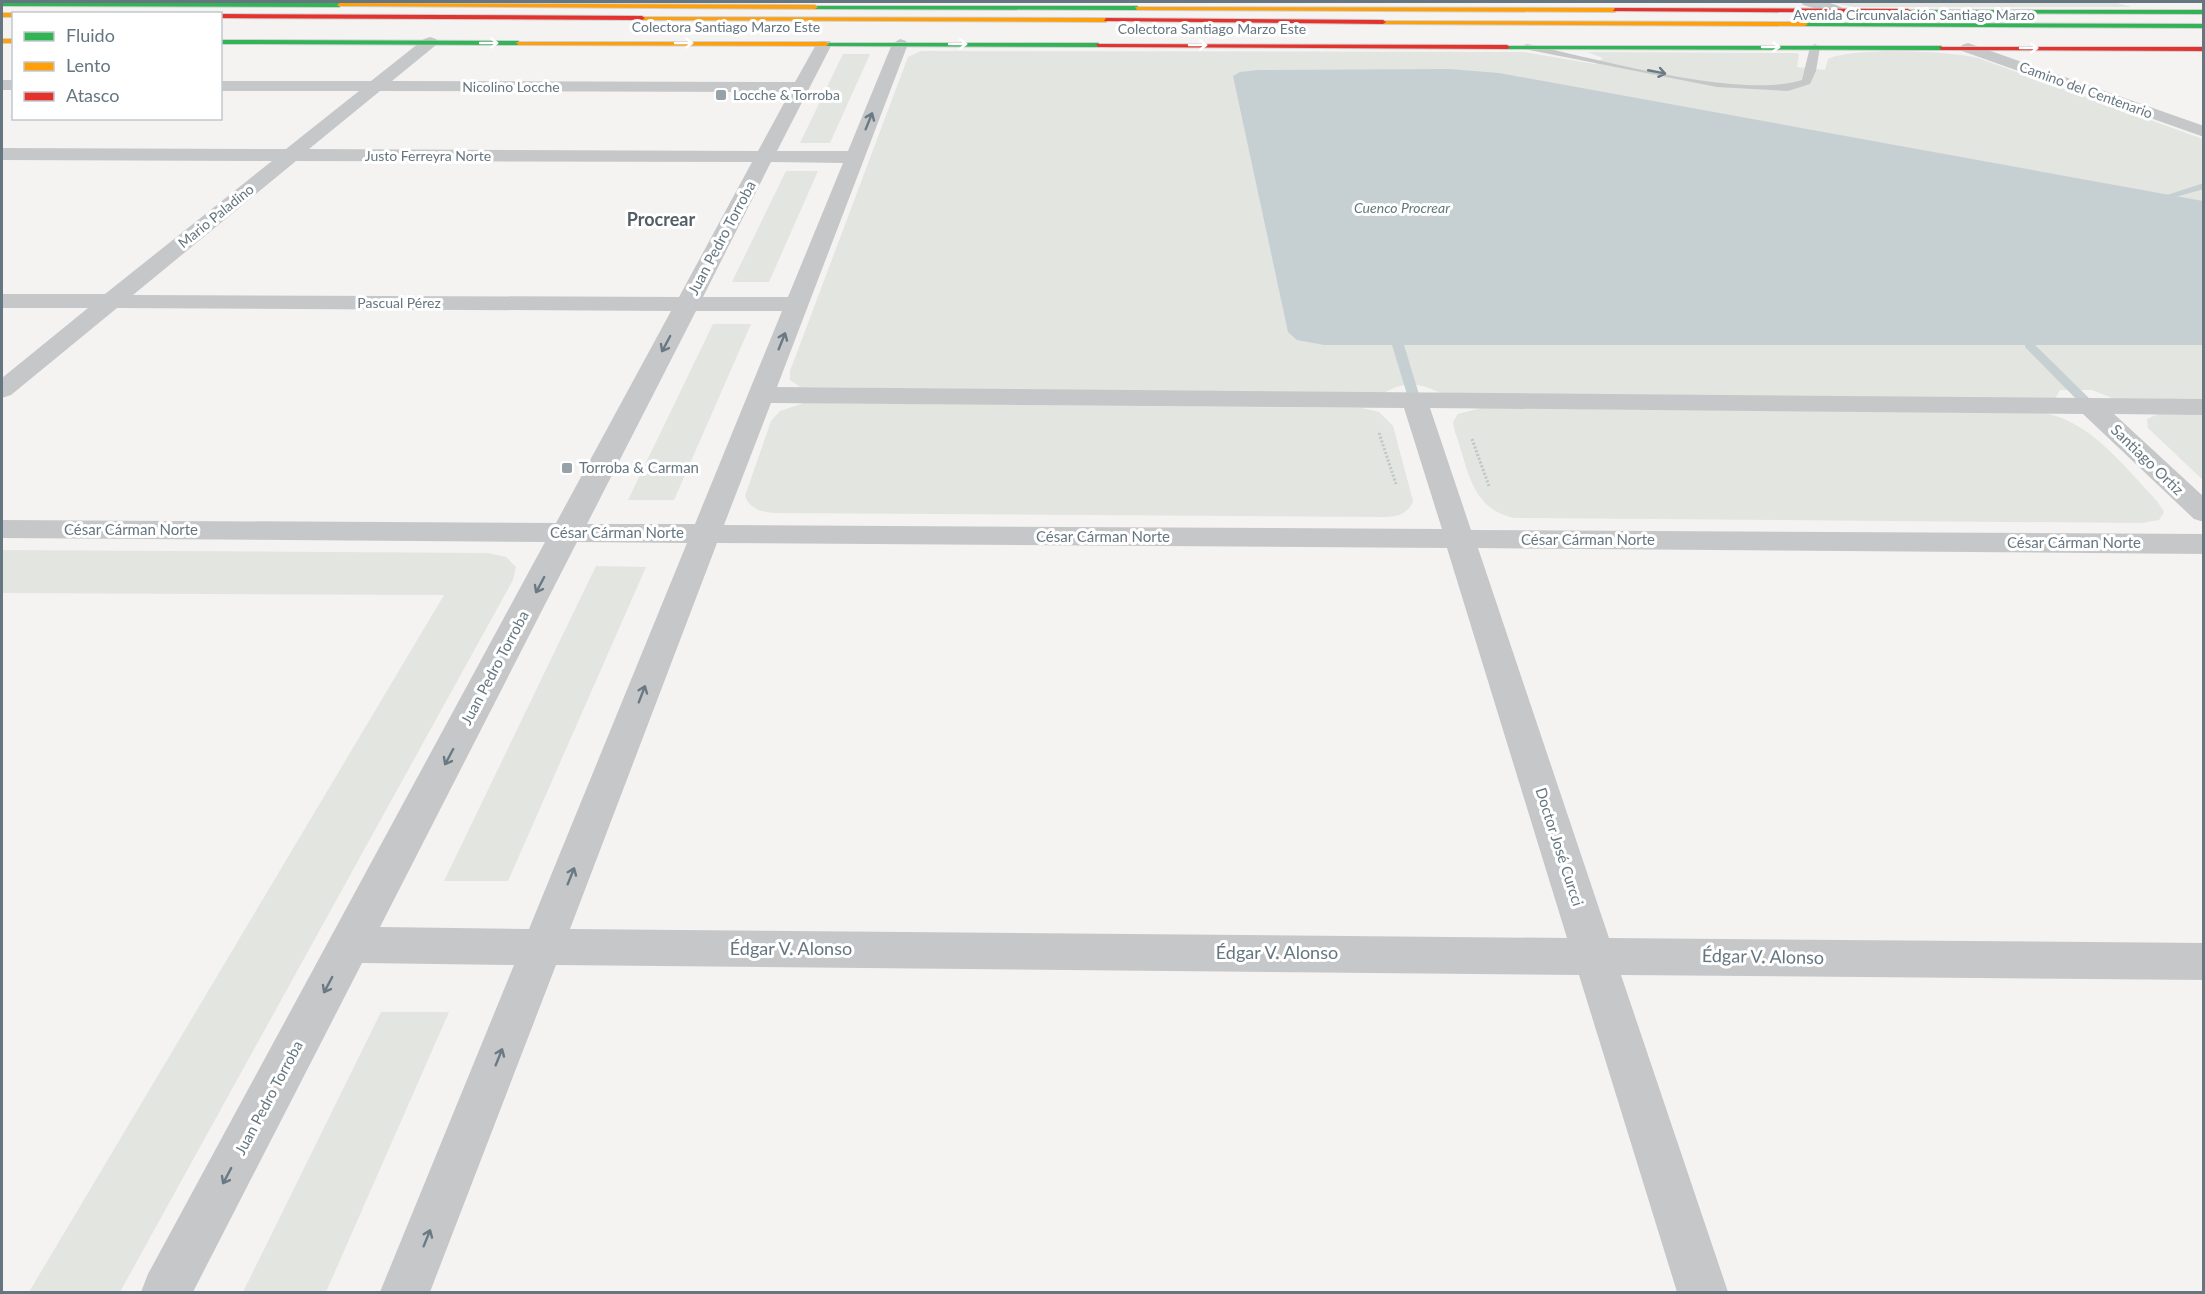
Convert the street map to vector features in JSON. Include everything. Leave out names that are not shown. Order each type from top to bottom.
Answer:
[{"type":"main road","points":[[2128,2],[2174,12]]},
{"type":"main road","name":"Colectora Santiago Marzo Este","points":[[2,4],[902,4],[1138,19],[1282,5],[1402,9],[2204,12]]},
{"type":"main road","points":[[335,5],[436,12],[608,12],[726,19]]},
{"type":"main road","points":[[1402,9],[1544,17],[1738,17],[1872,25]]},
{"type":"main road","name":"Avenida Circunvalación Santiago Marzo","points":[[222,16],[2204,26]]},
{"type":"main road","points":[[1138,19],[1139,45]]},
{"type":"main road","name":"Avenida Circunvalación Santiago Marzo","points":[[222,24],[636,26],[1138,19],[1255,29],[2204,33]]},
{"type":"main road","points":[[222,32],[460,32],[636,26]]},
{"type":"main road","points":[[1255,29],[1390,35],[1599,36],[1737,47]]},
{"type":"main road","name":"Colectora Santiago Marzo Este","points":[[222,42],[2204,49]]},
{"type":"street","points":[[1808,2],[1839,11]]},
{"type":"street","name":"Mario Paladino","points":[[2,390],[430,42]]},
{"type":"street","name":"Juan Pedro Torroba","points":[[166,1293],[824,44]]},
{"type":"street","points":[[405,1293],[900,44]]},
{"type":"street","name":"Camino del Centenario","points":[[1968,48],[2204,132]]},
{"type":"street","name":"Nicolino Locche","points":[[222,86],[801,87]]},
{"type":"street","name":"Justo Ferreyra Norte","points":[[2,154],[855,157]]},
{"type":"street","name":"Pascual Pérez","points":[[2,302],[797,304]]},
{"type":"street","points":[[760,396],[2204,407]]},
{"type":"street","name":"Doctor José Curcci","points":[[1415,401],[1702,1293]]},
{"type":"street","name":"Santiago Ortiz","points":[[2091,406],[2204,513]]},
{"type":"street","name":"César Cárman Norte","points":[[2,529],[2204,544]]},
{"type":"street","name":"Édgar V. Alonso","points":[[350,945],[2204,962]]},
{"type":"lane","points":[[1525,46],[1723,86],[1761,90],[1787,88],[1806,83],[1810,78],[1815,47]]},
{"type":"path","points":[[1470,432],[1489,486]]},
{"type":"path","points":[[1379,433],[1396,484]]},
{"type":"shaded area","points":[[1828,2],[2113,2],[2132,7],[1854,7]]},
{"type":"shaded area","points":[[921,51],[1524,52],[1595,64],[1603,58],[1587,52],[1796,53],[1799,54],[1797,67],[1825,70],[1828,59],[1858,53],[1925,52],[1978,58],[2203,139],[2203,400],[2117,400],[2092,390],[2060,390],[2055,399],[1442,394],[1420,385],[1405,385],[1383,394],[800,387],[790,380],[790,371],[908,57]]},
{"type":"shaded area","points":[[843,54],[870,54],[830,143],[800,143]]},
{"type":"shaded area","points":[[786,171],[818,171],[769,282],[732,282]]},
{"type":"shaded area","points":[[713,324],[751,324],[674,500],[628,500]]},
{"type":"shaded area","points":[[804,403],[1362,408],[1379,412],[1393,426],[1413,501],[1404,512],[1382,517],[774,513],[756,509],[745,496],[771,421],[780,411]]},
{"type":"shaded area","points":[[1481,408],[2045,413],[2062,418],[2093,436],[2120,461],[2157,501],[2164,512],[2159,520],[2142,523],[1514,518],[1488,506],[1480,496],[1468,473],[1455,432],[1453,422],[1458,414]]},
{"type":"shaded area","points":[[2158,414],[2203,414],[2203,480],[2148,428],[2147,419]]},
{"type":"shaded area","points":[[2,550],[488,553],[506,557],[516,567],[513,580],[120,1292],[29,1292],[444,595],[2,593]]},
{"type":"shaded area","points":[[596,566],[646,567],[508,881],[444,881]]},
{"type":"shaded area","points":[[381,1012],[449,1012],[326,1292],[243,1292]]},
{"type":"water","name":"Cuenco Procrear","points":[[1449,69],[1499,73],[2203,201],[2203,345],[1324,345],[1297,340],[1288,332],[1233,76],[1240,72],[1258,70]]},
{"type":"waterway","points":[[2026,2],[2031,4]]},
{"type":"waterway","points":[[2172,195],[2204,186]]},
{"type":"waterway","points":[[1398,345],[1415,401]]},
{"type":"waterway","points":[[2029,345],[2091,407]]},
{"type":"traffic: fast","points":[[2,4],[339,5]]},
{"type":"traffic: fast","points":[[815,7],[1137,8]]},
{"type":"traffic: fast","points":[[1908,11],[2204,12]]},
{"type":"traffic: fast","points":[[1805,24],[2204,26]]},
{"type":"traffic: fast","points":[[222,42],[518,43]]},
{"type":"traffic: fast","points":[[826,44],[1098,45]]},
{"type":"traffic: fast","points":[[1507,47],[1941,48]]},
{"type":"traffic: slow","points":[[339,5],[815,7]]},
{"type":"traffic: slow","points":[[1137,8],[1615,10]]},
{"type":"traffic: slow","points":[[2,15],[12,15]]},
{"type":"traffic: slow","points":[[642,18],[1106,20]]},
{"type":"traffic: slow","points":[[1383,22],[1805,24]]},
{"type":"traffic: slow","points":[[2,41],[12,41]]},
{"type":"traffic: slow","points":[[518,43],[826,44]]},
{"type":"traffic: jam","points":[[1615,10],[1908,11]]},
{"type":"traffic: jam","points":[[222,16],[642,18]]},
{"type":"traffic: jam","points":[[1106,20],[1383,22]]},
{"type":"traffic: jam","points":[[1098,45],[1507,47]]},
{"type":"traffic: jam","points":[[1941,48],[2204,49]]},
{"type":"place","name":"Locche & Torroba","points":[[721,95]]},
{"type":"place","name":"Torroba & Carman","points":[[567,468]]},
{"type":"district","name":"Procrear","points":[[661,220]]}]
